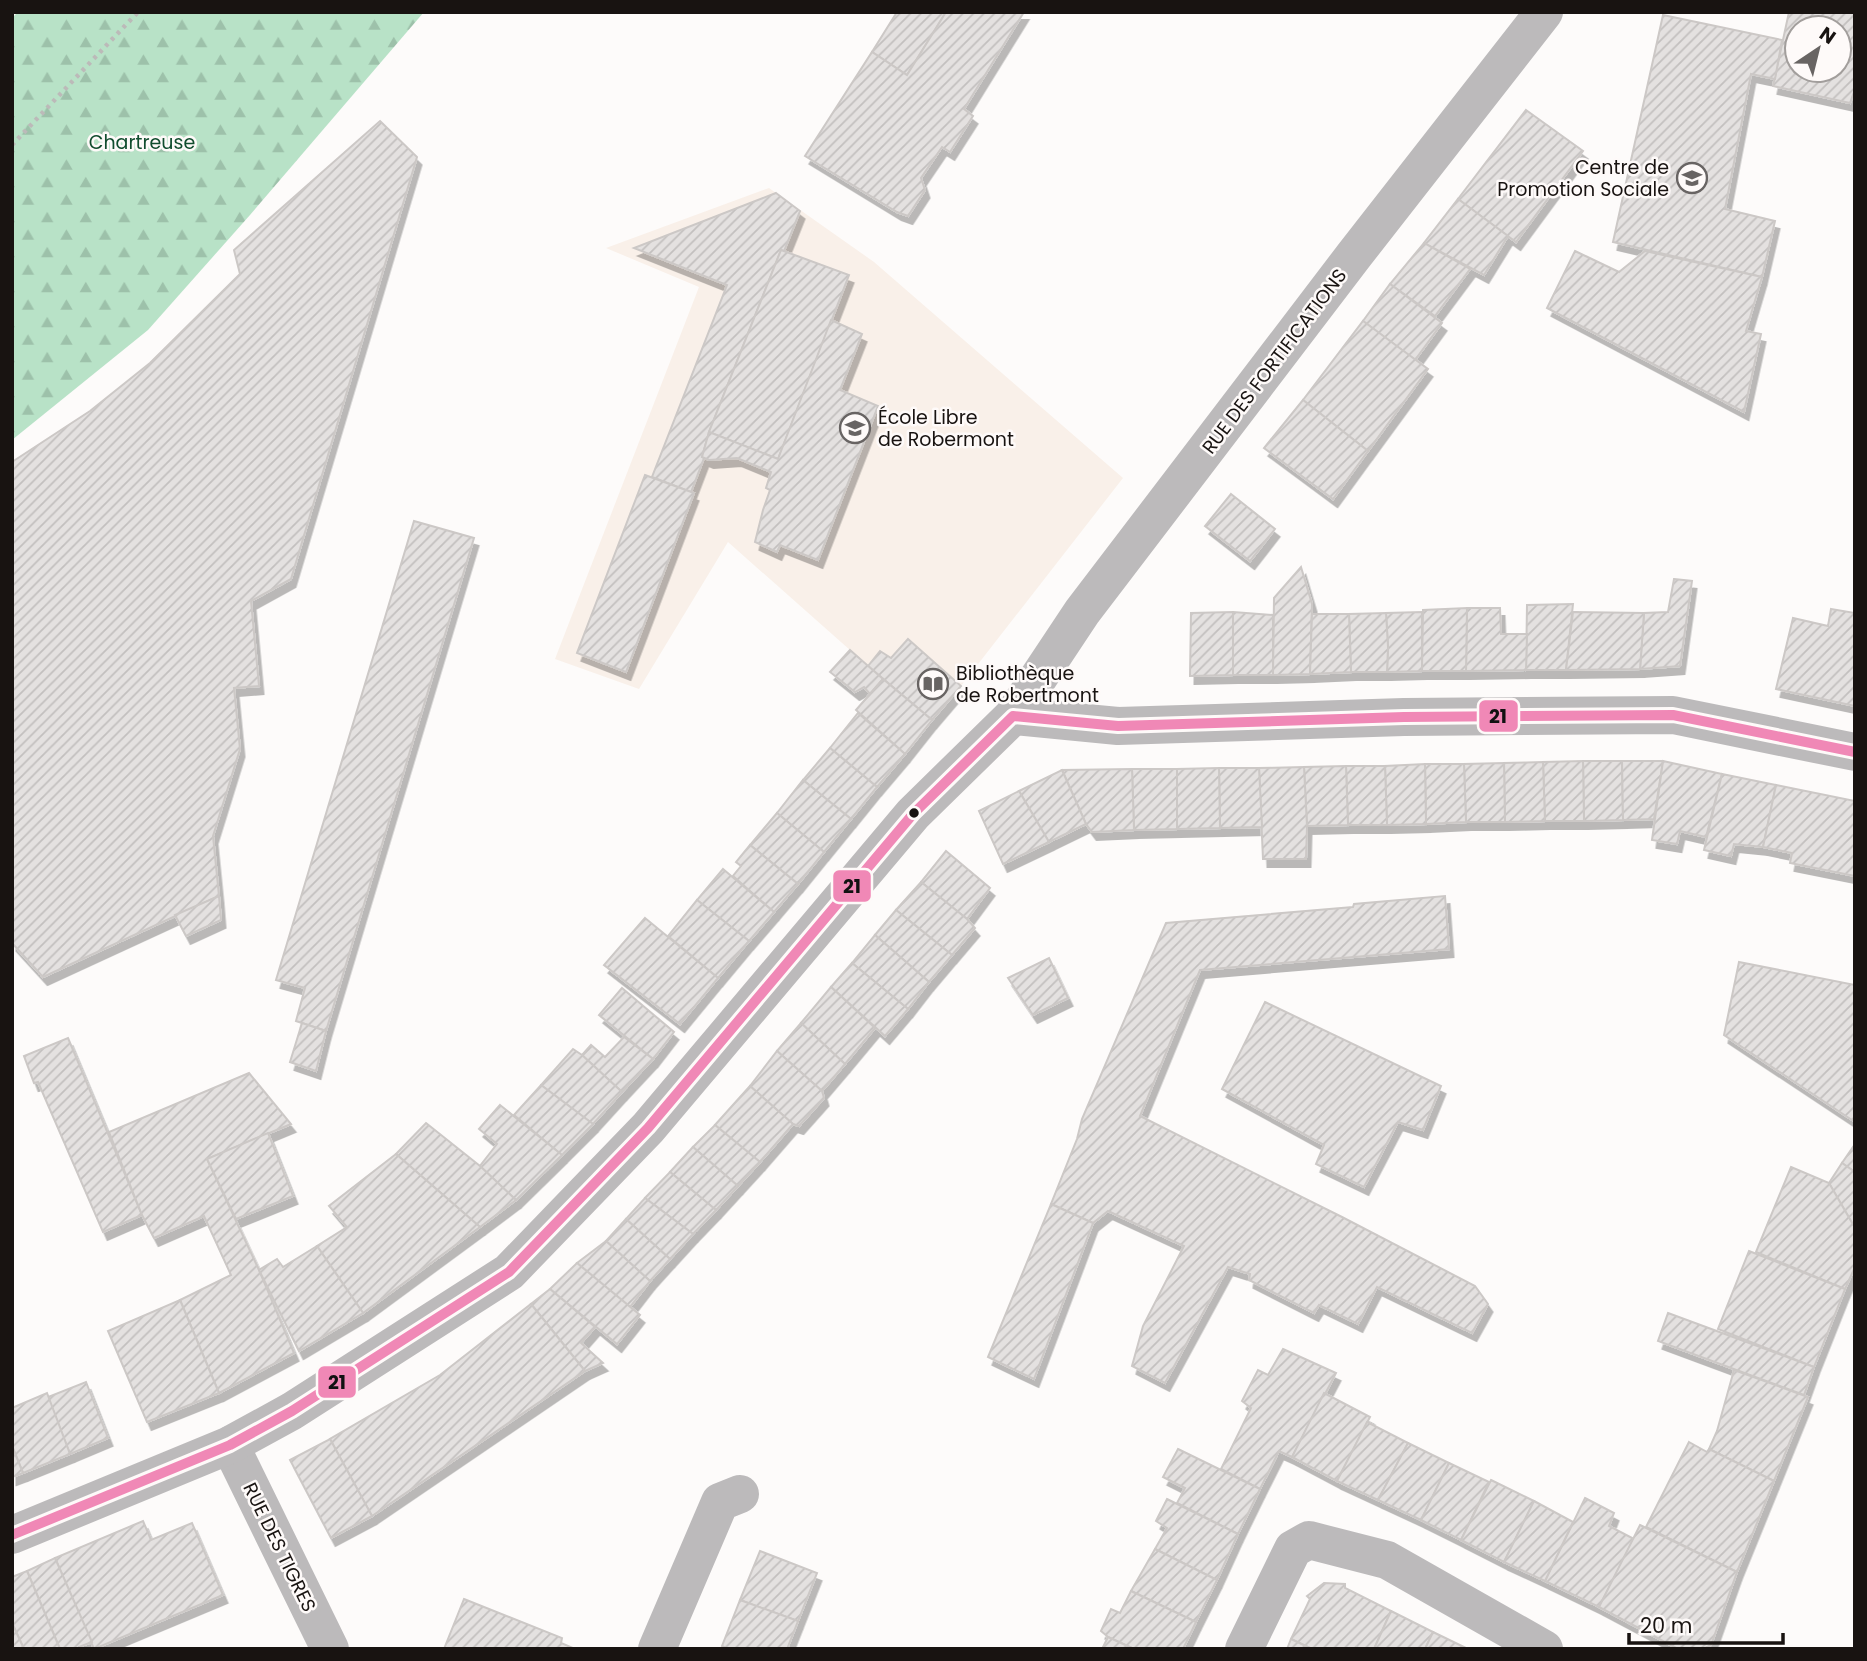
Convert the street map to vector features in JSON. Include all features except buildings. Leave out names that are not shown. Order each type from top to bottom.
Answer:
[{"type":"street","name":"RUE DES FORTIFICATIONS","points":[[12,1535],[230,1445],[292,1411],[509,1272],[648,1128],[914,814],[1013,716],[1082,612],[1355,254],[1544,12]]},
{"type":"street","points":[[1013,716],[1118,726],[1404,717],[1673,715],[1855,752]]},
{"type":"street","name":"RUE DES TIGRES","points":[[230,1445],[330,1649]]},
{"type":"street","points":[[657,1649],[720,1502],[740,1494]]},
{"type":"street","points":[[1244,1649],[1293,1549],[1309,1540],[1387,1560],[1544,1649]]},
{"type":"path","points":[[12,145],[138,12]]},
{"type":"shaded area","name":"École Libre de Robermont","points":[[769,188],[874,262],[1123,478],[932,720],[728,542],[639,689],[555,659],[699,287],[606,248]]},
{"type":"green space","name":"Chartreuse","points":[[18,12],[424,12],[148,330],[12,440],[12,18]]},
{"type":"transit line","name":"21","points":[[12,1535],[230,1445],[292,1411],[509,1272],[648,1128],[913,814],[1013,716],[1118,726],[1404,717],[1673,715],[1855,752]]},
{"type":"place","name":"Centre de Promotion Sociale","points":[[1692,178]]},
{"type":"place","name":"École Libre de Robermont","points":[[855,428]]},
{"type":"place","name":"Bibliothèque de Robertmont","points":[[933,684]]}]
